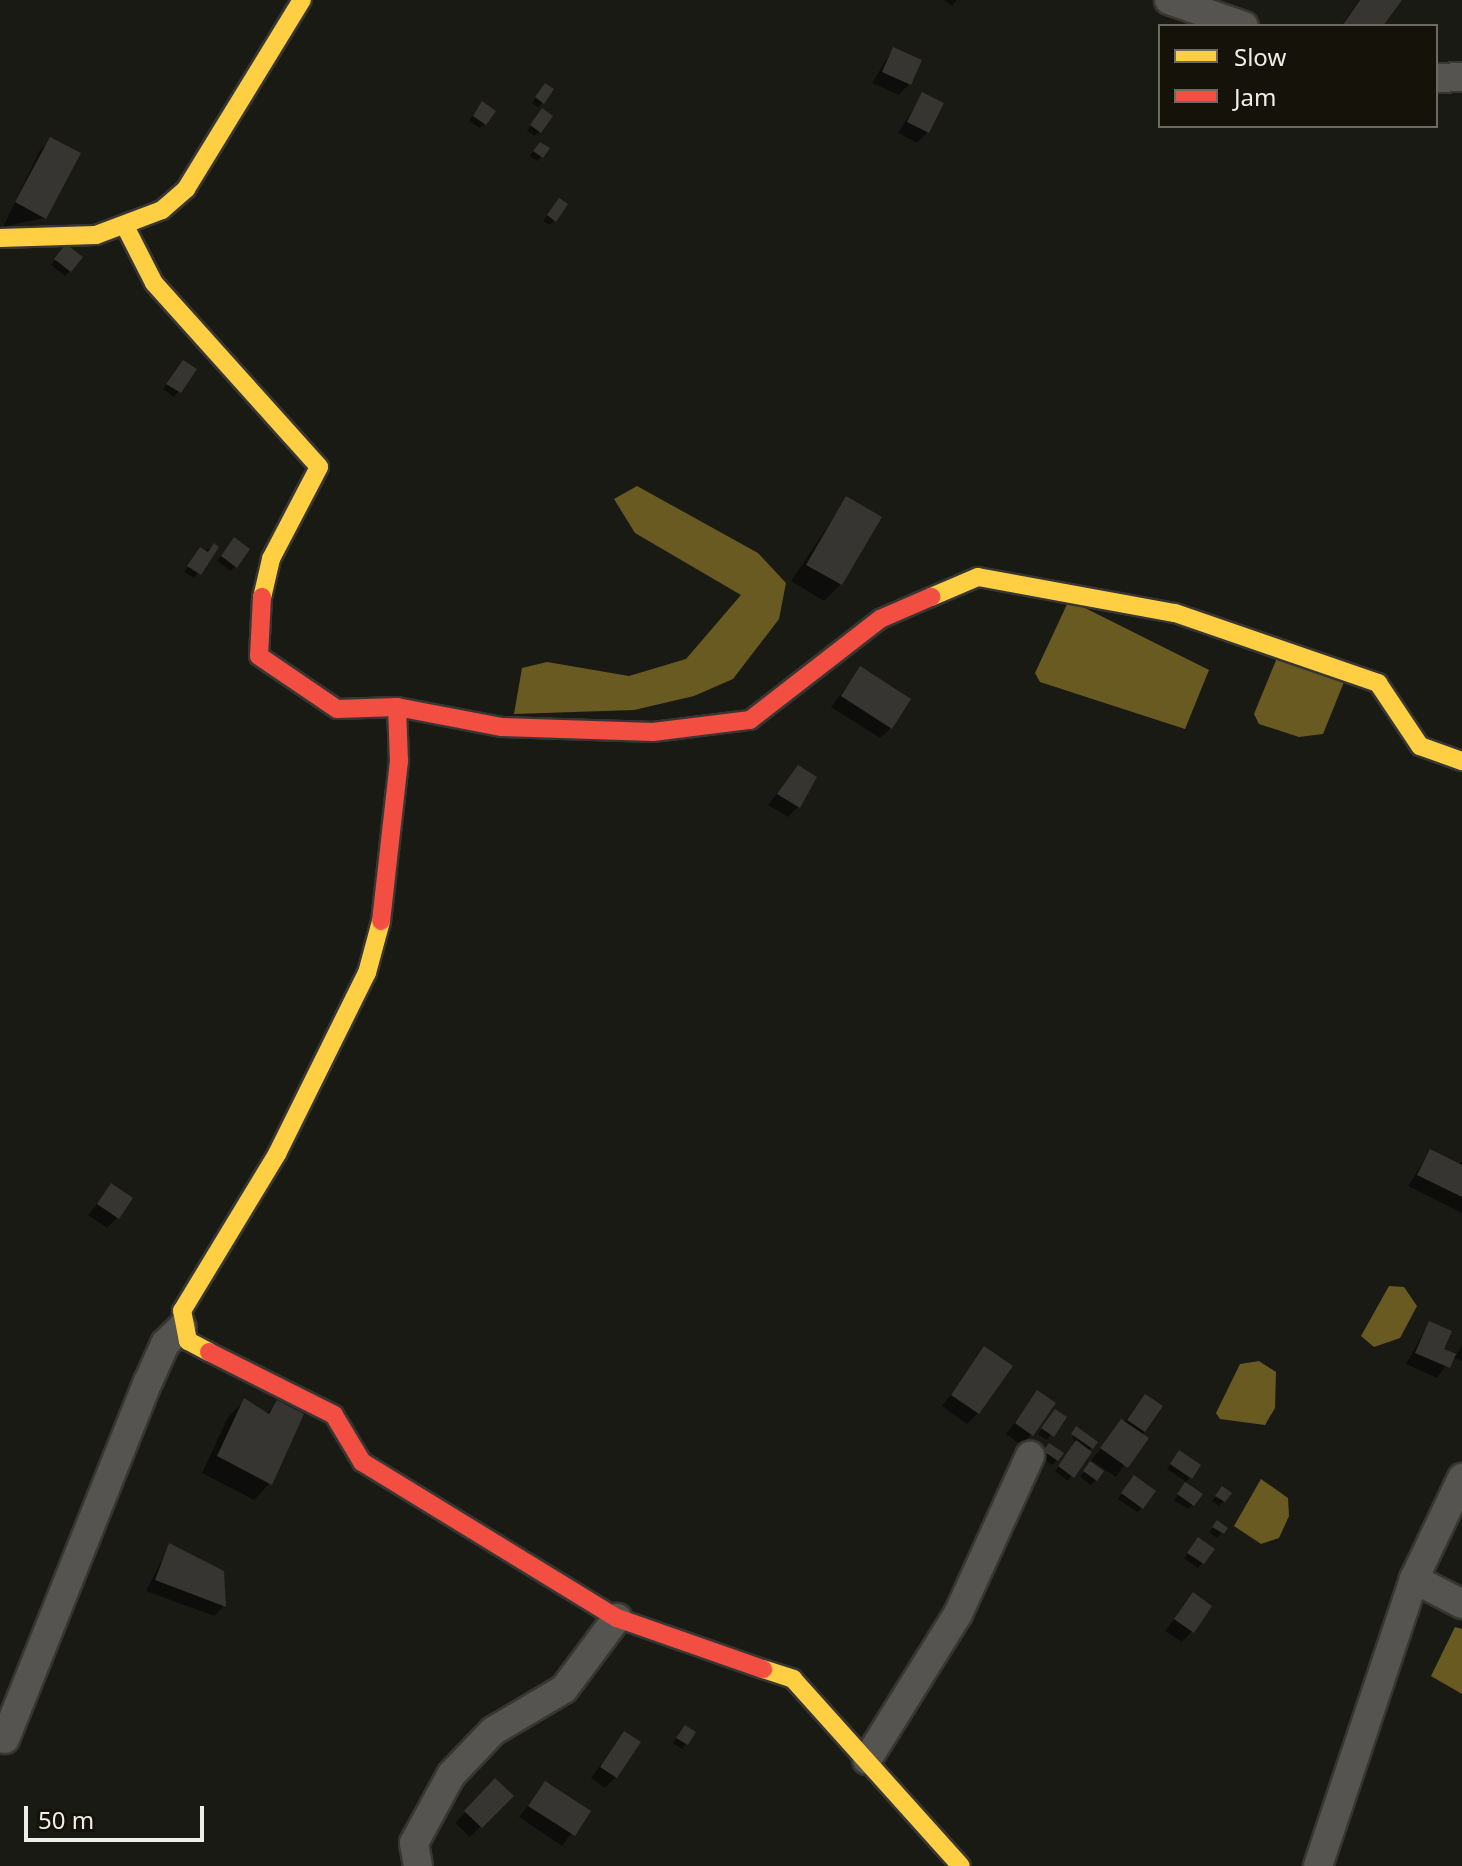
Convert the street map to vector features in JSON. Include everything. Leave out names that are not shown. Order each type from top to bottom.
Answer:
[{"type":"street","points":[[0,238],[126,228],[186,189],[302,0]]},
{"type":"street","points":[[1169,0],[1238,24]]},
{"type":"street","points":[[1438,78],[1462,77]]},
{"type":"street","points":[[126,228],[154,283],[319,467],[271,559],[256,625],[259,656],[337,709],[397,707],[502,727],[653,732],[750,720],[880,619],[978,577],[1175,613],[1378,683],[1420,746],[1462,761]]},
{"type":"street","points":[[397,707],[399,761],[380,930],[367,973],[277,1154],[182,1311],[182,1327],[206,1354],[334,1415],[362,1462],[424,1504],[617,1618],[793,1679],[961,1866]]},
{"type":"street","points":[[5,1739],[148,1382],[165,1344],[182,1327]]},
{"type":"street","points":[[867,1760],[973,1587],[1030,1456]]},
{"type":"street","points":[[1318,1866],[1414,1579],[1462,1478]]},
{"type":"street","points":[[1414,1579],[1462,1604]]},
{"type":"street","points":[[418,1866],[414,1843],[451,1775],[493,1731],[564,1689],[617,1618]]},
{"type":"shaded area","points":[[637,486],[758,553],[786,583],[779,619],[733,679],[694,696],[634,710],[514,714],[522,668],[547,662],[629,676],[686,659],[741,595],[635,533],[614,499]]},
{"type":"shaded area","points":[[1069,600],[1209,670],[1185,729],[1040,682],[1035,673]]},
{"type":"shaded area","points":[[1279,653],[1344,682],[1323,734],[1299,737],[1259,724],[1254,714]]},
{"type":"shaded area","points":[[1389,1286],[1404,1287],[1417,1306],[1400,1338],[1374,1347],[1361,1336]]},
{"type":"shaded area","points":[[1259,1361],[1276,1372],[1275,1408],[1265,1425],[1220,1419],[1216,1413],[1240,1364]]},
{"type":"shaded area","points":[[1261,1479],[1288,1498],[1289,1516],[1279,1538],[1261,1544],[1234,1526]]},
{"type":"shaded area","points":[[1455,1627],[1462,1629],[1462,1694],[1431,1676]]},
{"type":"building","points":[[1360,0],[1402,0],[1384,24],[1343,24]]},
{"type":"building","points":[[893,47],[922,60],[911,85],[882,72]]},
{"type":"building","points":[[545,83],[554,89],[544,104],[535,97]]},
{"type":"building","points":[[922,92],[944,103],[929,133],[907,122]]},
{"type":"building","points":[[482,101],[496,111],[486,125],[473,116]]},
{"type":"building","points":[[542,108],[553,116],[541,133],[530,125]]},
{"type":"building","points":[[50,137],[81,153],[46,219],[15,202]]},
{"type":"building","points":[[540,142],[550,148],[543,158],[533,151]]},
{"type":"building","points":[[559,198],[568,204],[556,222],[547,215]]},
{"type":"building","points":[[66,244],[83,257],[71,272],[54,259]]},
{"type":"building","points":[[183,360],[197,369],[181,393],[166,384]]},
{"type":"building","points":[[846,496],[882,517],[842,585],[806,565]]},
{"type":"building","points":[[234,537],[250,549],[237,568],[221,556]]},
{"type":"building","points":[[214,543],[219,547],[201,575],[187,566],[200,547],[208,552]]},
{"type":"building","points":[[860,666],[911,699],[892,729],[841,696]]},
{"type":"building","points":[[798,765],[817,777],[800,808],[777,794]]},
{"type":"building","points":[[1430,1149],[1462,1165],[1462,1197],[1417,1175]]},
{"type":"building","points":[[111,1183],[133,1198],[119,1219],[97,1204]]},
{"type":"building","points":[[1429,1321],[1452,1331],[1444,1349],[1456,1354],[1450,1368],[1415,1353]]},
{"type":"building","points":[[984,1346],[1013,1366],[979,1414],[951,1395]]},
{"type":"building","points":[[1037,1390],[1056,1403],[1033,1436],[1015,1423]]},
{"type":"building","points":[[1145,1394],[1163,1406],[1145,1432],[1127,1420]]},
{"type":"building","points":[[244,1398],[269,1414],[277,1400],[304,1414],[272,1485],[217,1456]]},
{"type":"building","points":[[1055,1409],[1067,1417],[1054,1437],[1041,1428]]},
{"type":"building","points":[[1121,1419],[1149,1438],[1128,1468],[1100,1448]]},
{"type":"building","points":[[1076,1426],[1098,1442],[1093,1449],[1071,1434]]},
{"type":"building","points":[[1076,1440],[1092,1452],[1074,1478],[1058,1466]]},
{"type":"building","points":[[1049,1443],[1064,1453],[1058,1461],[1043,1451]]},
{"type":"building","points":[[1179,1450],[1201,1465],[1192,1479],[1170,1464]]},
{"type":"building","points":[[1090,1461],[1104,1471],[1097,1481],[1083,1471]]},
{"type":"building","points":[[1134,1475],[1156,1491],[1143,1509],[1121,1493]]},
{"type":"building","points":[[1185,1482],[1203,1494],[1194,1506],[1177,1494]]},
{"type":"building","points":[[1222,1486],[1232,1493],[1225,1502],[1215,1496]]},
{"type":"building","points":[[1217,1520],[1228,1528],[1224,1534],[1212,1527]]},
{"type":"building","points":[[1198,1537],[1215,1549],[1204,1564],[1187,1553]]},
{"type":"building","points":[[169,1543],[224,1571],[226,1607],[155,1580]]},
{"type":"building","points":[[1193,1592],[1212,1606],[1194,1633],[1174,1619]]},
{"type":"building","points":[[685,1725],[696,1732],[688,1745],[676,1738]]},
{"type":"building","points":[[624,1731],[641,1742],[617,1778],[600,1767]]},
{"type":"building","points":[[495,1778],[514,1796],[482,1828],[464,1811]]},
{"type":"building","points":[[545,1781],[591,1811],[575,1836],[528,1806]]},
{"type":"traffic: slow","points":[[0,238],[96,235],[162,210],[186,189],[302,0]]},
{"type":"traffic: slow","points":[[126,228],[154,283],[319,467],[271,559],[262,597]]},
{"type":"traffic: slow","points":[[931,597],[978,577],[1175,613],[1378,683],[1420,746],[1462,761]]},
{"type":"traffic: slow","points":[[209,1352],[188,1341],[182,1311],[277,1154],[367,973],[381,921]]},
{"type":"traffic: slow","points":[[763,1669],[793,1679],[961,1866]]},
{"type":"traffic: jam","points":[[262,597],[259,656],[337,709],[397,707],[399,761],[381,921]]},
{"type":"traffic: jam","points":[[397,707],[502,727],[653,732],[750,720],[880,619],[931,597]]},
{"type":"traffic: jam","points":[[209,1352],[334,1415],[362,1462],[617,1618],[763,1669]]}]
